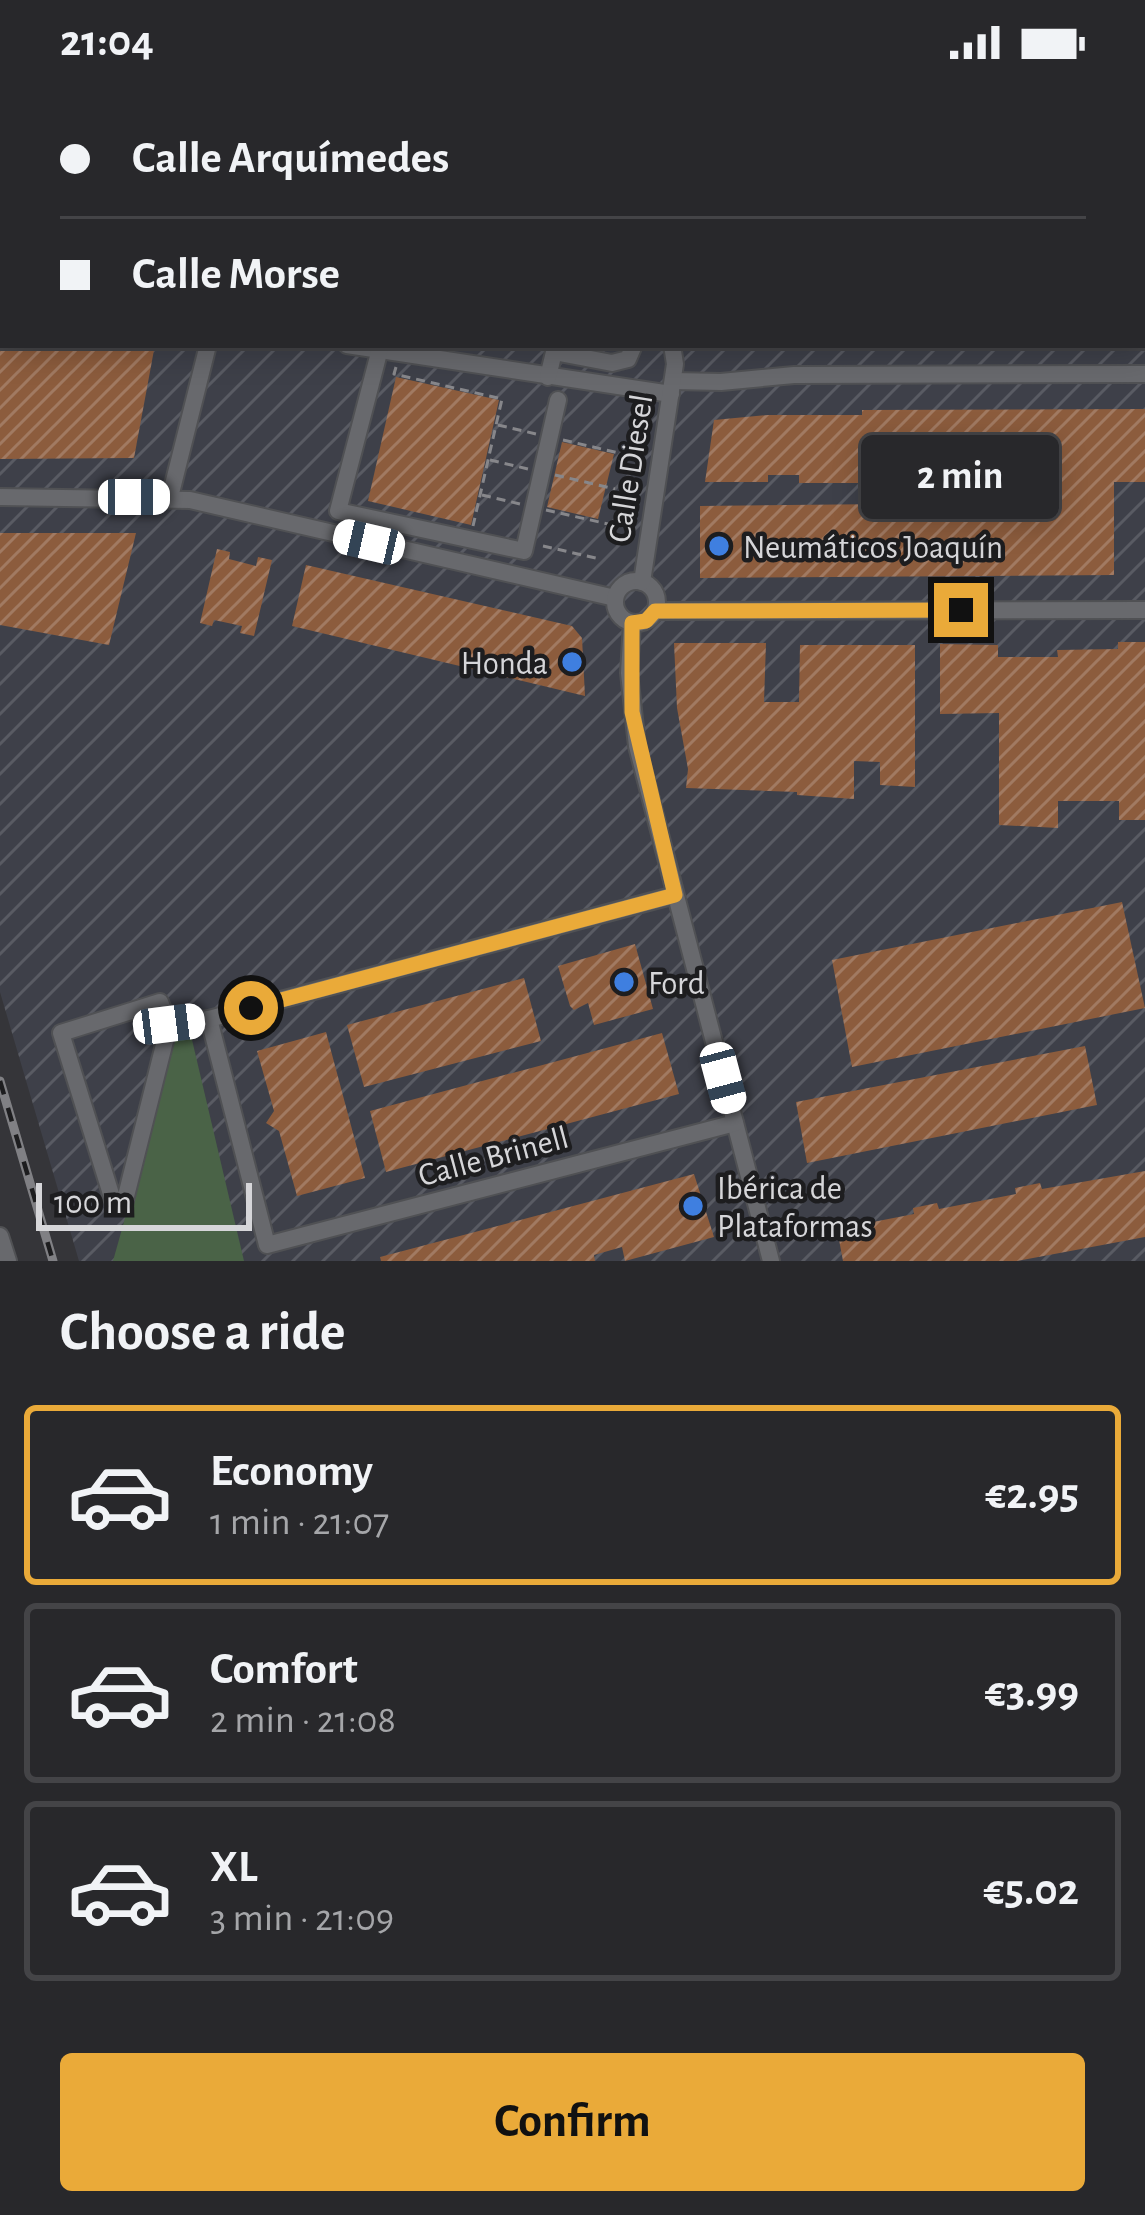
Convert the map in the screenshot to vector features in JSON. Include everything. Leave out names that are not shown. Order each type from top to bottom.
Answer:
[{"type":"street","points":[[170,497],[207,348]]},
{"type":"street","points":[[558,400],[524,551],[338,511],[379,348],[399,355],[548,376],[721,382],[794,375],[1145,374]]},
{"type":"street","points":[[548,376],[554,352],[612,363],[628,359],[633,348]]},
{"type":"street","name":"Calle Diesel","points":[[671,348],[673,380]]},
{"type":"street","name":"Calle Diesel","points":[[642,582],[673,380],[683,348]]},
{"type":"street","points":[[0,497],[170,497],[615,598]]},
{"type":"street","points":[[628,582],[642,582],[656,597],[655,611],[646,621],[632,623],[618,614],[615,598],[628,582]]},
{"type":"street","points":[[655,611],[1145,610]]},
{"type":"street","points":[[632,623],[632,712],[771,1261]]},
{"type":"street","points":[[169,1024],[209,1019],[675,895]]},
{"type":"street","points":[[160,1002],[169,1024],[124,1204],[115,1207],[61,1033],[160,1002]]},
{"type":"street","name":"Calle Brinell","points":[[209,1019],[267,1245],[735,1124]]},
{"type":"street","points":[[0,1236],[8,1261]]},
{"type":"path","points":[[399,355],[394,374],[502,400],[488,477],[472,529]]},
{"type":"path","points":[[477,510],[484,512]]},
{"type":"path","points":[[526,542],[600,559]]},
{"type":"shaded area","points":[[0,348],[1145,348],[1145,1261],[79,1261],[0,992]]},
{"type":"green space","points":[[189,1027],[244,1261],[113,1261],[178,1029]]},
{"type":"building","points":[[0,348],[154,350],[134,458],[0,459]]},
{"type":"building","points":[[396,377],[499,400],[471,525],[368,501]]},
{"type":"building","points":[[1145,409],[1145,482],[1114,482],[1114,575],[700,578],[700,506],[888,504],[888,483],[799,483],[799,475],[768,475],[768,482],[705,482],[714,420],[862,415],[862,410]]},
{"type":"building","points":[[562,442],[614,454],[598,519],[547,507]]},
{"type":"building","points":[[0,533],[136,533],[109,645],[0,625]]},
{"type":"building","points":[[217,549],[230,552],[229,559],[256,566],[258,557],[272,560],[254,636],[240,633],[242,626],[214,620],[212,626],[200,623]]},
{"type":"building","points":[[306,565],[572,626],[582,638],[585,696],[292,626]]},
{"type":"building","points":[[1118,642],[1145,642],[1145,820],[1119,820],[1119,801],[1058,801],[1058,828],[999,825],[999,713],[940,714],[940,644],[998,645],[998,657],[1058,657],[1057,650],[1118,649]]},
{"type":"building","points":[[674,643],[766,643],[764,702],[799,702],[800,645],[915,645],[915,787],[880,785],[880,762],[854,761],[854,799],[686,788]]},
{"type":"building","points":[[1122,902],[1145,1008],[852,1067],[832,960]]},
{"type":"building","points":[[635,944],[653,1009],[594,1025],[588,1003],[574,1010],[570,1006],[558,966]]},
{"type":"building","points":[[524,978],[541,1041],[364,1087],[347,1025]]},
{"type":"building","points":[[326,1032],[365,1178],[297,1196],[279,1131],[266,1123],[274,1111],[257,1051]]},
{"type":"building","points":[[662,1033],[679,1094],[386,1172],[370,1111]]},
{"type":"building","points":[[1085,1046],[1097,1105],[807,1163],[796,1102]]},
{"type":"building","points":[[1145,1171],[1145,1237],[1017,1261],[843,1261],[837,1229],[914,1214],[913,1208],[937,1203],[939,1209],[1016,1194],[1015,1188],[1040,1183],[1042,1189]]},
{"type":"building","points":[[694,1174],[714,1237],[625,1261],[622,1247],[594,1255],[595,1261],[381,1261],[380,1257]]},
{"type":"railway","points":[[0,1081],[53,1261]]},
{"type":"place","name":"Neumáticos Joaquín","points":[[719,546]]},
{"type":"place","name":"Honda","points":[[572,662]]},
{"type":"place","name":"Ford","points":[[624,982]]},
{"type":"place","name":"Ibérica de Plataformas","points":[[693,1206]]},
{"type":"route","points":[[251,1008],[675,895],[632,712],[632,623],[646,621],[655,611],[961,610]]}]
